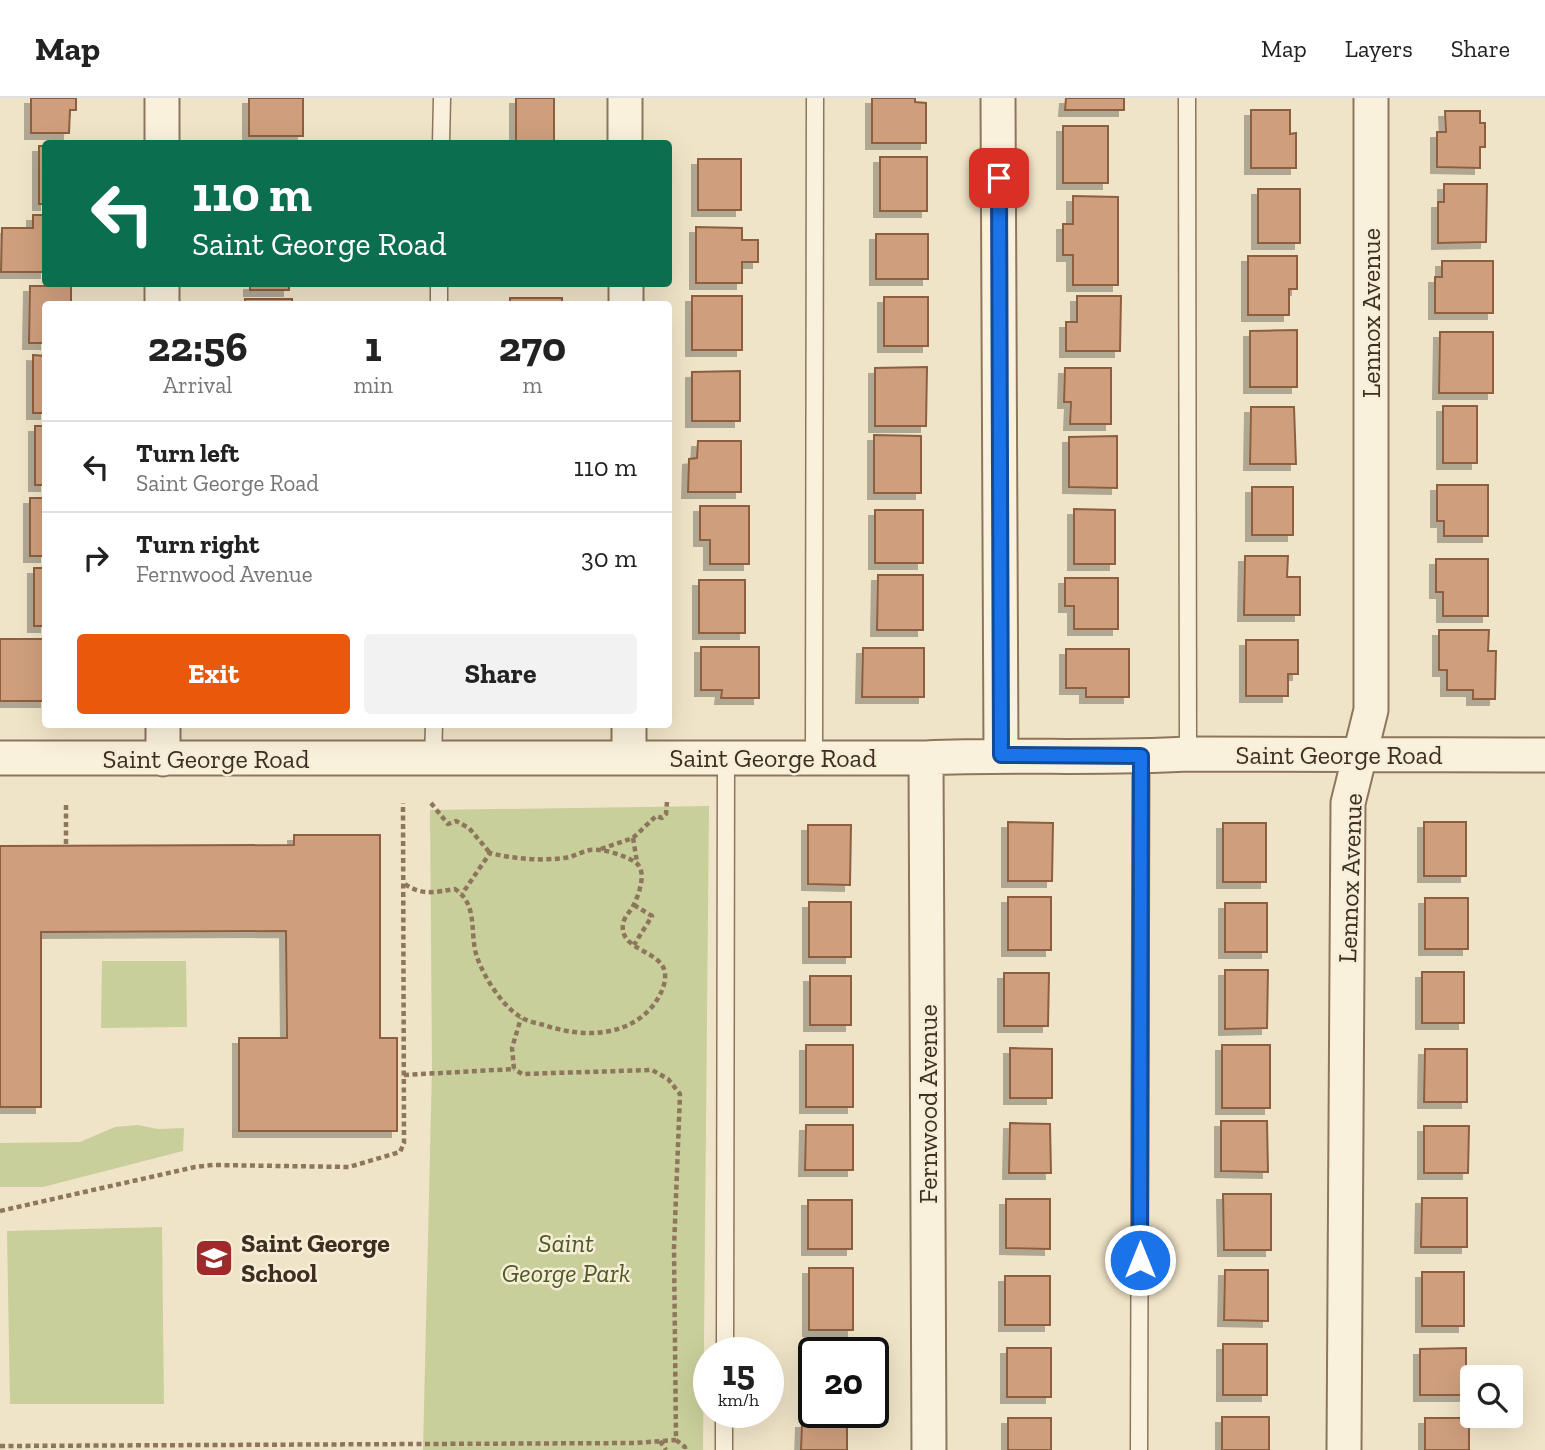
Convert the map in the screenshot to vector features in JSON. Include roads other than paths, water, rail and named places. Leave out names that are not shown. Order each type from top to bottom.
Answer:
[{"type":"street","points":[[162,98],[162,140]]},
{"type":"street","points":[[625,98],[625,140]]},
{"type":"street","points":[[998,98],[1001,755]]},
{"type":"street","name":"Lennox Avenue","points":[[1344,1450],[1348,803],[1371,710],[1371,98]]},
{"type":"street","points":[[163,728],[163,759]]},
{"type":"street","points":[[629,728],[629,757]]},
{"type":"street","name":"Saint George Road","points":[[0,758],[1545,755]]},
{"type":"street","name":"Fernwood Avenue","points":[[926,758],[929,1450]]},
{"type":"lane","points":[[441,140],[442,98]]},
{"type":"lane","points":[[814,758],[815,98]]},
{"type":"lane","points":[[1187,98],[1188,754]]},
{"type":"lane","points":[[433,759],[434,728]]},
{"type":"lane","points":[[1139,1450],[1141,756]]},
{"type":"lane","points":[[724,1337],[726,758]]},
{"type":"lane","points":[[724,1428],[724,1450]]},
{"type":"place","name":"Saint George School","points":[[214,1258]]},
{"type":"park label","name":"Saint George Park","points":[[566,1258]]}]
